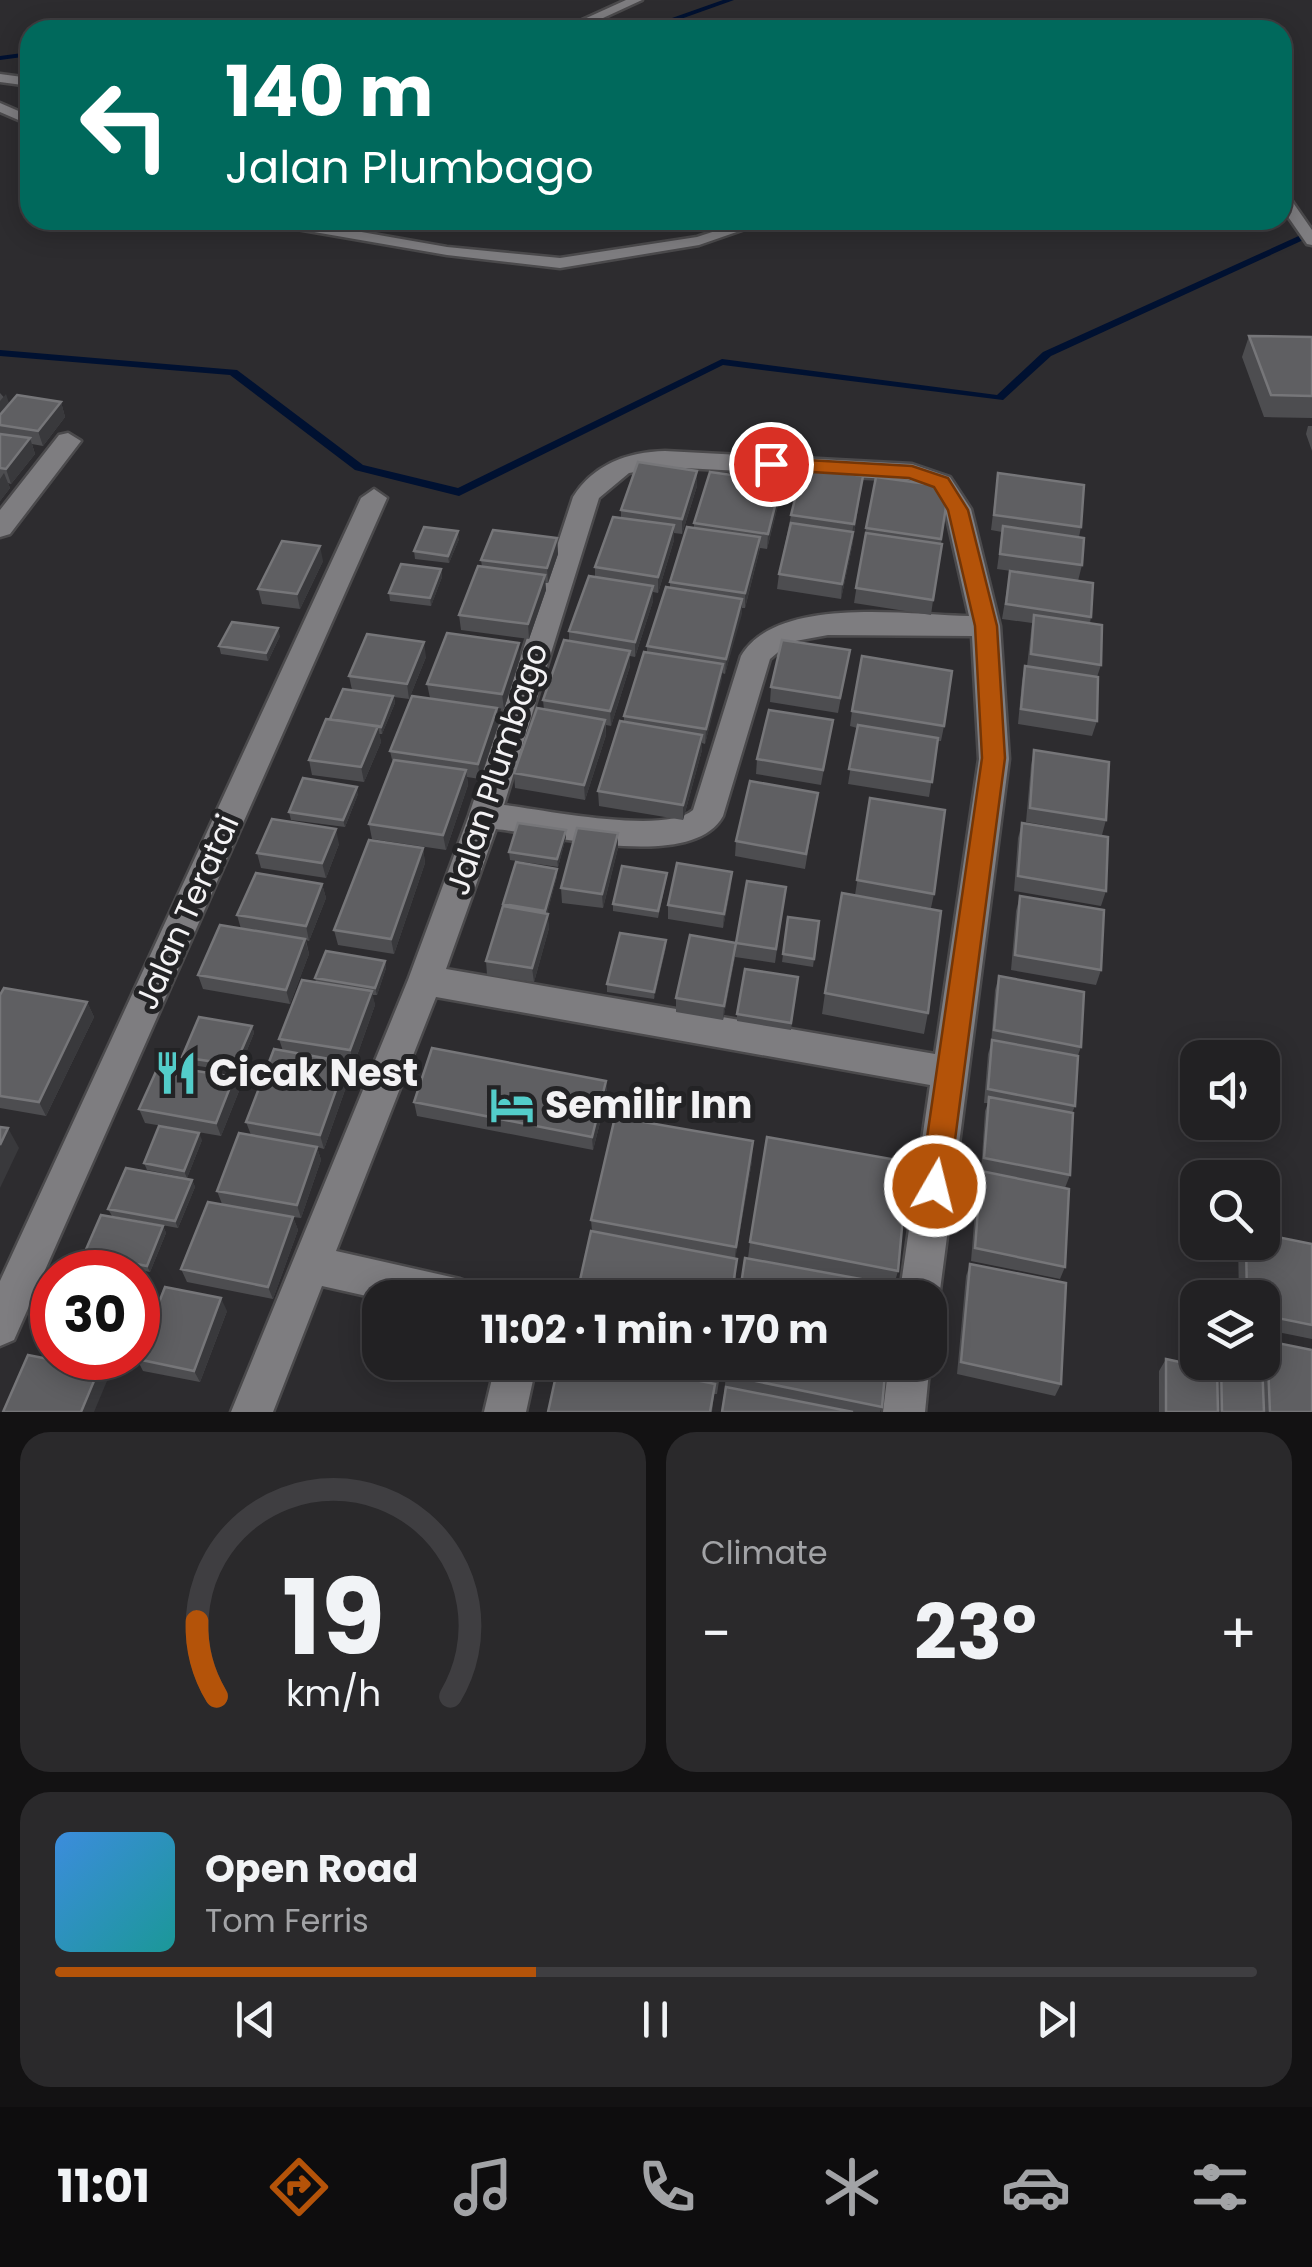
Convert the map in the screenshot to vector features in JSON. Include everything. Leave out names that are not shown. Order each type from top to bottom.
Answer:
[{"type":"street","points":[[0,528],[68,441]]},
{"type":"street","name":"Jalan Plumbago","points":[[252,1412],[425,980],[485,815],[586,497],[595,482],[631,463],[665,459],[912,472],[941,483],[958,510],[986,626]]},
{"type":"street","name":"Jalan Teratai","points":[[0,1326],[374,498]]},
{"type":"street","points":[[485,815],[658,836],[694,828],[714,803],[756,656],[780,635],[802,627],[986,626],[994,758],[921,1280]]},
{"type":"street","points":[[425,980],[652,1024],[950,1074]]},
{"type":"street","points":[[309,1264],[380,1280]]},
{"type":"street","points":[[505,1412],[512,1380]]},
{"type":"street","points":[[911,1380],[913,1410]]},
{"type":"lane","points":[[589,20],[636,0]]},
{"type":"lane","points":[[1292,211],[1312,241]]},
{"type":"lane","points":[[328,230],[560,264],[698,242],[734,230]]},
{"type":"building","points":[[1249,336],[1312,337],[1312,396],[1271,395]]},
{"type":"building","points":[[17,395],[61,402],[38,431],[0,425],[0,415]]},
{"type":"building","points":[[0,434],[30,438],[6,469],[0,468]]},
{"type":"building","points":[[638,462],[697,471],[682,519],[621,510]]},
{"type":"building","points":[[803,467],[863,476],[854,524],[791,515]]},
{"type":"building","points":[[710,472],[781,482],[768,534],[694,523]]},
{"type":"building","points":[[998,473],[1084,485],[1081,527],[994,515]]},
{"type":"building","points":[[876,477],[949,487],[941,539],[866,528]]},
{"type":"building","points":[[613,517],[674,525],[658,577],[595,567]]},
{"type":"building","points":[[791,523],[853,532],[842,584],[779,574]]},
{"type":"building","points":[[1003,526],[1084,538],[1082,565],[1000,554]]},
{"type":"building","points":[[424,527],[458,531],[448,556],[414,551]]},
{"type":"building","points":[[687,527],[760,537],[745,593],[670,582]]},
{"type":"building","points":[[493,530],[557,538],[547,568],[481,560]]},
{"type":"building","points":[[866,533],[942,544],[933,600],[856,588]]},
{"type":"building","points":[[282,541],[320,546],[297,594],[258,589]]},
{"type":"building","points":[[401,564],[441,569],[430,598],[389,593]]},
{"type":"building","points":[[478,566],[545,575],[528,624],[459,615]]},
{"type":"building","points":[[1010,571],[1093,583],[1091,617],[1006,604]]},
{"type":"building","points":[[589,576],[653,586],[635,642],[569,631]]},
{"type":"building","points":[[666,587],[742,599],[726,659],[647,646]]},
{"type":"building","points":[[1034,615],[1102,625],[1101,665],[1031,654]]},
{"type":"building","points":[[232,622],[278,628],[266,653],[219,646]]},
{"type":"building","points":[[447,633],[519,643],[502,694],[427,684]]},
{"type":"building","points":[[367,634],[424,642],[407,684],[349,676]]},
{"type":"building","points":[[564,640],[630,651],[610,711],[543,700]]},
{"type":"building","points":[[782,640],[850,650],[840,698],[771,687]]},
{"type":"building","points":[[644,652],[723,664],[706,729],[624,716]]},
{"type":"building","points":[[862,656],[952,671],[944,726],[852,711]]},
{"type":"building","points":[[1025,666],[1098,677],[1097,721],[1021,709]]},
{"type":"building","points":[[343,689],[393,696],[381,727],[330,719]]},
{"type":"building","points":[[412,696],[497,708],[478,764],[390,751]]},
{"type":"building","points":[[537,708],[605,720],[584,785],[514,773]]},
{"type":"building","points":[[769,710],[833,720],[823,770],[757,759]]},
{"type":"building","points":[[326,719],[378,726],[361,767],[309,760]]},
{"type":"building","points":[[620,721],[702,735],[683,805],[598,791]]},
{"type":"building","points":[[858,725],[938,738],[932,782],[849,769]]},
{"type":"building","points":[[1034,750],[1109,762],[1106,820],[1030,808]]},
{"type":"building","points":[[394,760],[466,770],[443,835],[369,824]]},
{"type":"building","points":[[303,778],[357,787],[343,820],[289,812]]},
{"type":"building","points":[[750,781],[818,793],[806,854],[736,841]]},
{"type":"building","points":[[870,798],[945,810],[934,894],[857,880]]},
{"type":"building","points":[[272,819],[336,829],[322,863],[257,853]]},
{"type":"building","points":[[518,823],[566,830],[557,859],[509,852]]},
{"type":"building","points":[[1022,823],[1108,837],[1106,891],[1018,876]]},
{"type":"building","points":[[577,828],[618,833],[602,894],[561,888]]},
{"type":"building","points":[[369,840],[423,848],[391,939],[334,930]]},
{"type":"building","points":[[516,862],[557,869],[545,911],[503,904]]},
{"type":"building","points":[[677,863],[732,872],[724,914],[668,905]]},
{"type":"building","points":[[622,866],[667,873],[658,911],[613,904]]},
{"type":"building","points":[[256,873],[322,884],[306,926],[237,915]]},
{"type":"building","points":[[747,881],[786,887],[776,949],[736,943]]},
{"type":"building","points":[[842,893],[941,911],[928,1013],[825,993]]},
{"type":"building","points":[[1020,896],[1104,910],[1101,970],[1015,955]]},
{"type":"building","points":[[503,906],[548,914],[532,968],[486,961]]},
{"type":"building","points":[[788,917],[819,921],[814,959],[783,954]]},
{"type":"building","points":[[220,925],[305,939],[286,990],[198,975]]},
{"type":"building","points":[[620,933],[666,940],[654,992],[607,984]]},
{"type":"building","points":[[690,935],[736,943],[724,1006],[676,998]]},
{"type":"building","points":[[326,951],[385,961],[375,988],[315,978]]},
{"type":"building","points":[[745,969],[798,977],[791,1023],[737,1014]]},
{"type":"building","points":[[999,976],[1084,992],[1081,1047],[994,1030]]},
{"type":"building","points":[[302,980],[372,991],[350,1050],[279,1039]]},
{"type":"building","points":[[4,988],[87,1002],[39,1102],[0,1096],[0,995]]},
{"type":"building","points":[[199,1017],[252,1026],[235,1065],[182,1057]]},
{"type":"building","points":[[992,1040],[1078,1056],[1075,1106],[988,1089]]},
{"type":"building","name":"Semilir Inn","points":[[432,1048],[606,1081],[592,1137],[414,1102]]},
{"type":"building","points":[[274,1049],[346,1062],[320,1135],[246,1122]]},
{"type":"building","points":[[159,1065],[234,1077],[216,1123],[139,1109]]},
{"type":"building","points":[[989,1097],[1073,1113],[1070,1175],[984,1158]]},
{"type":"building","points":[[615,1117],[753,1141],[736,1247],[591,1220]]},
{"type":"building","points":[[159,1126],[199,1133],[184,1171],[144,1163]]},
{"type":"building","points":[[0,1127],[8,1128],[0,1145]]},
{"type":"building","points":[[239,1133],[317,1147],[297,1205],[217,1191]]},
{"type":"building","points":[[767,1137],[908,1162],[898,1271],[750,1242]]},
{"type":"building","points":[[126,1168],[192,1180],[175,1221],[108,1209]]},
{"type":"building","points":[[981,1171],[1069,1189],[1065,1267],[975,1248]]},
{"type":"building","points":[[208,1202],[293,1217],[268,1287],[181,1269]]},
{"type":"building","points":[[101,1215],[163,1226],[153,1250],[86,1250]]},
{"type":"building","points":[[591,1231],[737,1259],[734,1280],[580,1280]]},
{"type":"building","points":[[1280,1238],[1312,1244],[1312,1325],[1280,1319],[1280,1280],[1247,1280],[1246,1260],[1280,1260]]},
{"type":"building","points":[[745,1258],[866,1280],[742,1280]]},
{"type":"building","points":[[970,1264],[1066,1283],[1061,1384],[961,1362]]},
{"type":"building","points":[[165,1287],[221,1298],[194,1371],[160,1364],[160,1300]]},
{"type":"building","points":[[1280,1344],[1312,1350],[1312,1412],[1270,1412],[1269,1380],[1280,1380]]},
{"type":"building","points":[[28,1355],[30,1380],[94,1380],[81,1412],[3,1412]]},
{"type":"building","points":[[1166,1359],[1180,1362],[1180,1380],[1217,1380],[1218,1412],[1166,1412]]},
{"type":"building","points":[[555,1380],[696,1380],[715,1384],[710,1412],[548,1412]]},
{"type":"building","points":[[750,1380],[884,1380],[882,1407]]},
{"type":"building","points":[[1221,1380],[1263,1380],[1264,1412],[1222,1412]]},
{"type":"building","points":[[726,1387],[853,1412],[722,1412]]},
{"type":"waterway","points":[[671,20],[730,0]]},
{"type":"waterway","points":[[0,58],[20,55]]},
{"type":"waterway","points":[[0,353],[233,372],[359,468],[459,492],[722,362],[999,398],[1047,354],[1312,233]]},
{"type":"place","name":"Cicak Nest","points":[[176,1073]]},
{"type":"place","name":"Semilir Inn","points":[[512,1105]]},
{"type":"route","points":[[771,464],[912,472],[941,483],[958,510],[986,626],[994,758],[935,1186]]}]
